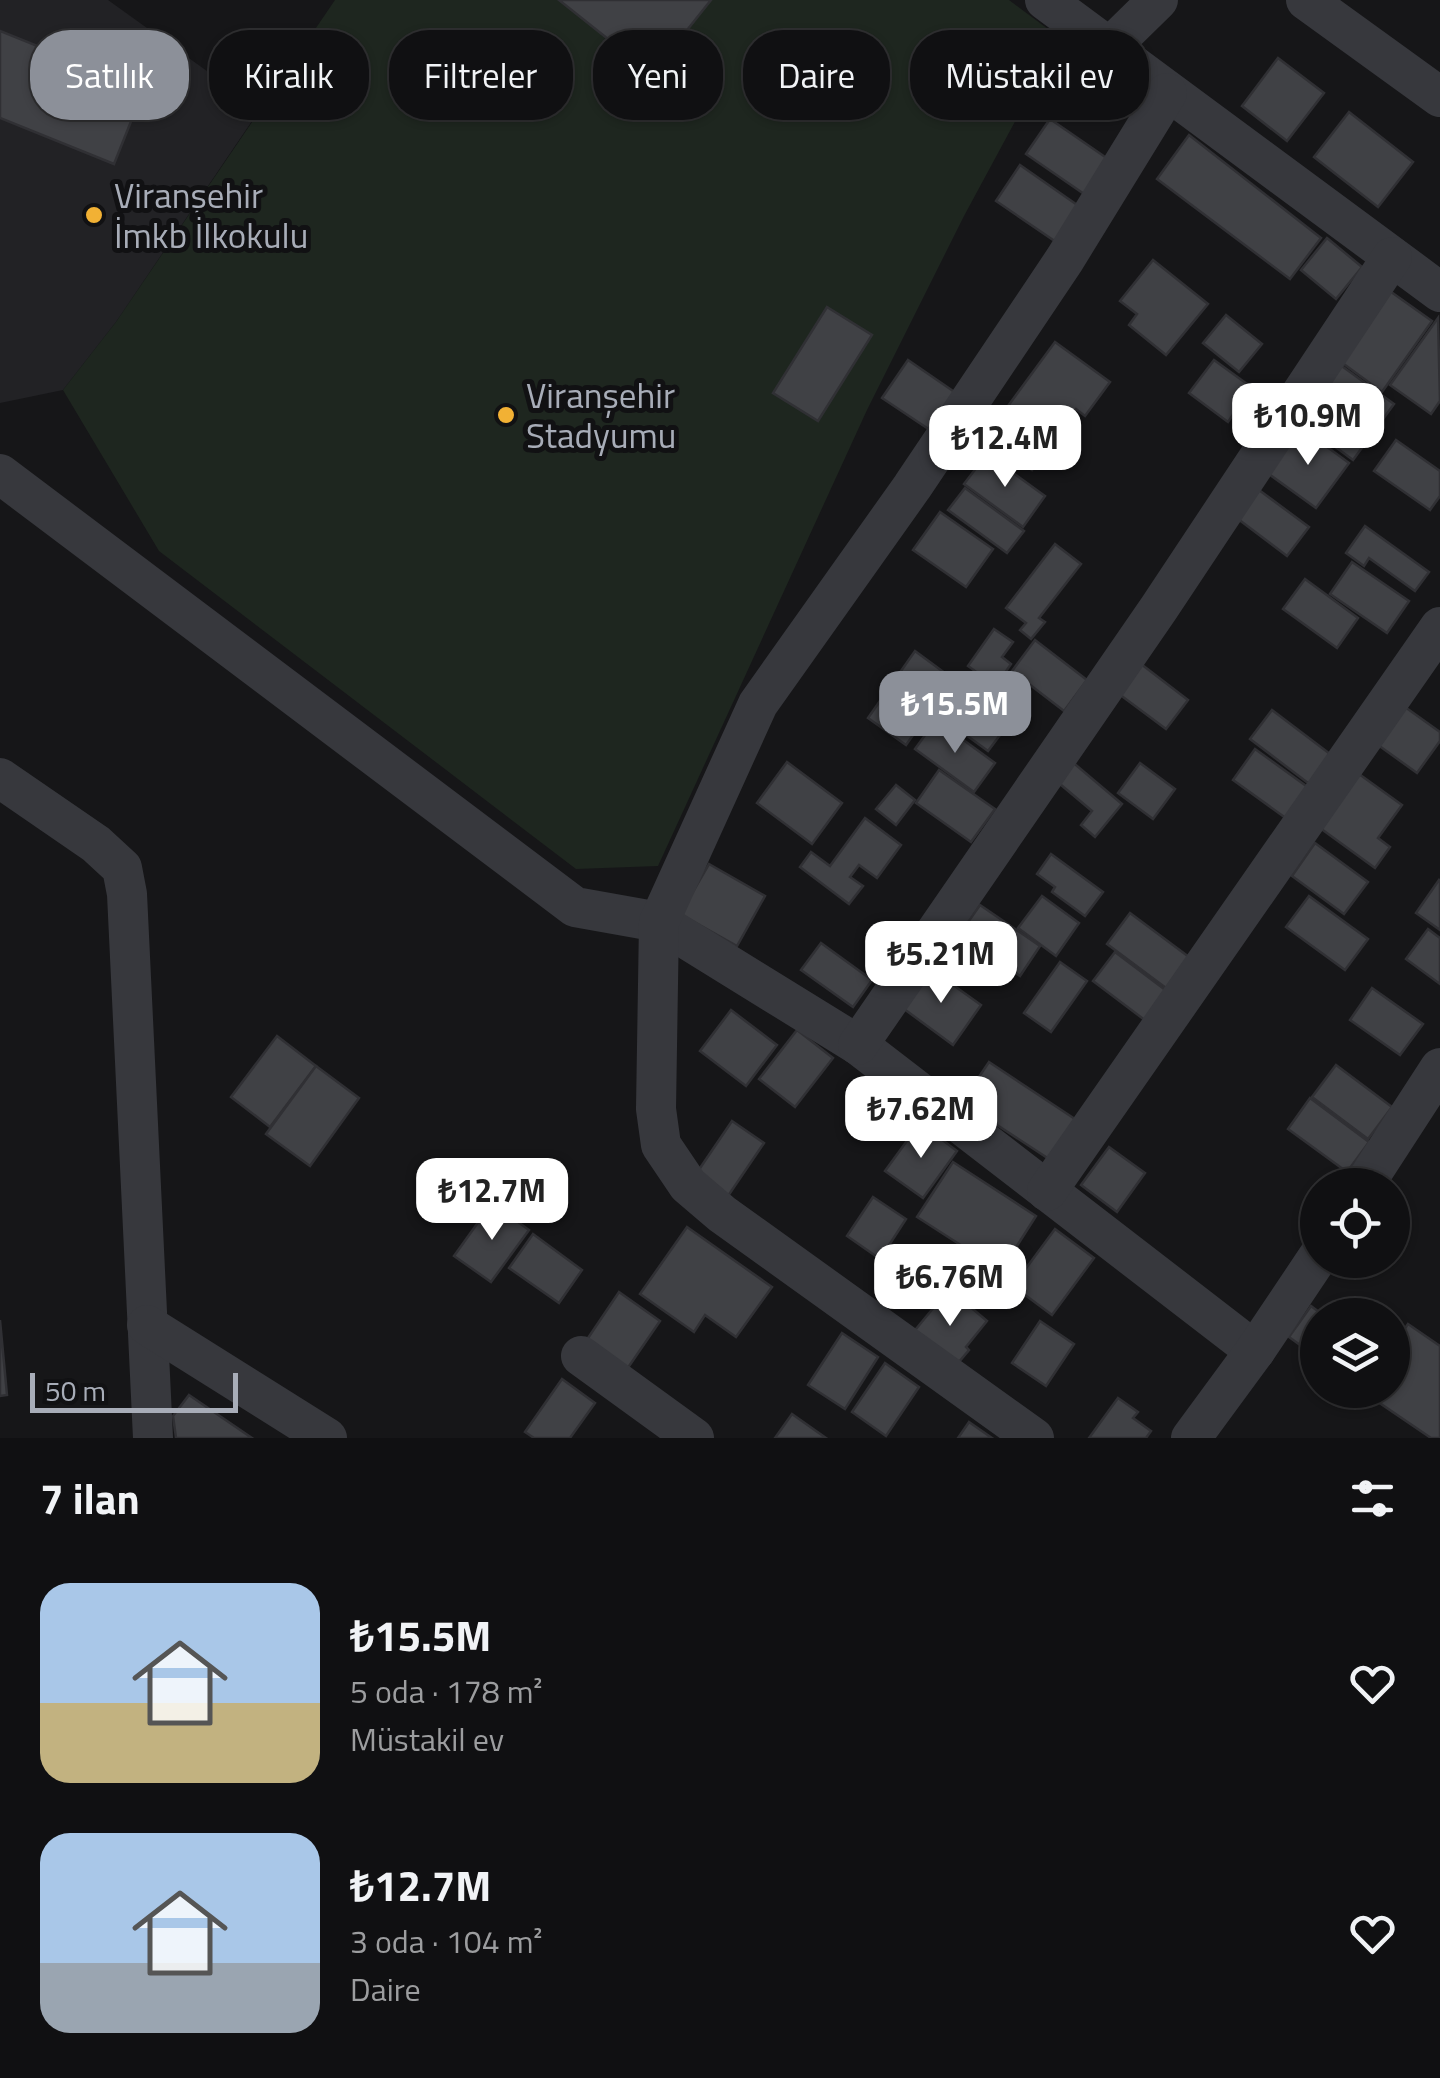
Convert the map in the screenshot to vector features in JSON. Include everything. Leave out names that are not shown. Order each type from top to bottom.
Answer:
[{"type":"street","points":[[1045,0],[1084,30]]},
{"type":"street","points":[[1127,30],[1158,0]]},
{"type":"street","points":[[1306,0],[1440,97]]},
{"type":"street","points":[[1149,80],[1440,292]]},
{"type":"street","points":[[1034,1438],[850,1310],[722,1214],[688,1185],[672,1164],[661,1146],[656,1110],[659,922],[758,704],[1044,292],[1167,93]]},
{"type":"street","points":[[858,1044],[1159,608],[1392,256]]},
{"type":"street","points":[[0,474],[575,907],[659,922],[858,1044],[1255,1351]]},
{"type":"street","points":[[1047,1191],[1440,627]]},
{"type":"street","points":[[0,778],[96,844],[122,868],[127,894],[152,1438]]},
{"type":"street","points":[[1375,1168],[1440,1068]]},
{"type":"street","points":[[1192,1438],[1304,1278]]},
{"type":"street","points":[[148,1325],[327,1438]]},
{"type":"street","points":[[581,1356],[694,1438]]},
{"type":"shaded area","name":"Viranşehir İmkb İlkokulu","points":[[0,0],[108,0],[150,30],[30,30],[30,120],[189,120],[189,58],[209,72],[209,120],[253,120],[116,322],[63,390],[0,403]]},
{"type":"shaded area","points":[[335,0],[1009,0],[1049,30],[910,30],[910,120],[1016,120],[867,410],[658,866],[576,869],[159,551],[63,390],[116,322],[253,120],[369,120],[369,30],[315,30]]},
{"type":"building","points":[[559,0],[711,0],[687,30],[597,30]]},
{"type":"building","points":[[0,31],[30,43],[30,120],[132,120],[114,164],[0,118]]},
{"type":"building","points":[[1278,58],[1324,93],[1287,141],[1242,106]]},
{"type":"building","points":[[1349,112],[1413,162],[1378,207],[1314,157]]},
{"type":"building","points":[[1051,120],[1111,161],[1087,196],[1026,154]]},
{"type":"building","points":[[1189,135],[1321,238],[1290,279],[1157,179]]},
{"type":"building","points":[[1020,165],[1083,209],[1059,244],[996,201]]},
{"type":"building","points":[[1327,238],[1362,267],[1336,299],[1301,270]]},
{"type":"building","points":[[1153,260],[1208,304],[1166,355],[1129,325],[1137,314],[1120,301]]},
{"type":"building","points":[[1387,289],[1432,321],[1382,392],[1337,359]]},
{"type":"building","points":[[827,307],[872,335],[818,421],[773,393]]},
{"type":"building","points":[[1226,315],[1262,344],[1239,372],[1203,343]]},
{"type":"building","points":[[1438,318],[1440,401],[1431,414],[1390,385]]},
{"type":"building","points":[[1055,342],[1110,382],[1085,416],[1076,409],[1032,470],[986,436]]},
{"type":"building","points":[[908,360],[956,393],[930,430],[882,398]]},
{"type":"building","points":[[1214,360],[1272,402],[1256,425],[1236,410],[1228,422],[1189,393]]},
{"type":"building","points":[[1339,364],[1394,404],[1353,460],[1303,423]]},
{"type":"building","points":[[1300,427],[1349,463],[1316,508],[1266,472]]},
{"type":"building","points":[[1396,440],[1440,471],[1440,496],[1430,510],[1374,471]]},
{"type":"building","points":[[987,454],[1045,496],[1023,527],[964,484]]},
{"type":"building","points":[[965,488],[1024,531],[1007,553],[948,510]]},
{"type":"building","points":[[1259,490],[1309,527],[1287,556],[1238,519]]},
{"type":"building","points":[[940,512],[993,549],[966,587],[913,550]]},
{"type":"building","points":[[1365,526],[1429,572],[1415,591],[1369,558],[1364,566],[1346,553]]},
{"type":"building","points":[[1055,544],[1081,564],[1039,618],[1045,622],[1031,639],[1020,630],[1026,623],[1006,608]]},
{"type":"building","points":[[1352,562],[1409,601],[1387,633],[1330,594]]},
{"type":"building","points":[[1305,579],[1358,618],[1337,648],[1283,609]]},
{"type":"building","points":[[994,629],[1013,642],[1002,657],[1011,664],[996,686],[968,666]]},
{"type":"building","points":[[1035,640],[1087,680],[1064,711],[1012,671]]},
{"type":"building","points":[[915,651],[953,679],[906,745],[868,718]]},
{"type":"building","points":[[1141,664],[1188,700],[1166,729],[1119,694]]},
{"type":"building","points":[[960,681],[1012,719],[988,751],[936,713]]},
{"type":"building","points":[[1405,707],[1440,732],[1440,741],[1417,773],[1378,745]]},
{"type":"building","points":[[1272,710],[1334,757],[1312,786],[1250,739]]},
{"type":"building","points":[[936,720],[995,763],[974,792],[915,749]]},
{"type":"building","points":[[1255,749],[1309,788],[1287,819],[1233,780]]},
{"type":"building","points":[[1070,760],[1122,804],[1095,837],[1081,825],[1092,811],[1054,779]]},
{"type":"building","points":[[787,762],[842,803],[812,844],[757,803]]},
{"type":"building","points":[[1140,763],[1175,789],[1153,819],[1118,793]]},
{"type":"building","points":[[939,770],[995,809],[971,842],[916,803]]},
{"type":"building","points":[[1359,774],[1402,805],[1378,838],[1390,847],[1375,868],[1320,828]]},
{"type":"building","points":[[896,785],[915,800],[896,825],[876,809]]},
{"type":"building","points":[[865,818],[901,845],[877,878],[859,865],[850,877],[863,886],[849,904],[800,867],[811,852],[830,866]]},
{"type":"building","points":[[1315,843],[1368,882],[1344,914],[1292,876]]},
{"type":"building","points":[[1051,854],[1103,892],[1085,916],[1052,892],[1055,887],[1037,874]]},
{"type":"building","points":[[709,864],[765,896],[737,946],[680,914]]},
{"type":"building","points":[[1440,881],[1440,930],[1416,913]]},
{"type":"building","points":[[1042,896],[1079,923],[1056,956],[1018,928]]},
{"type":"building","points":[[1309,896],[1368,939],[1345,970],[1286,927]]},
{"type":"building","points":[[980,905],[1040,946],[1020,976],[959,935]]},
{"type":"building","points":[[1130,913],[1189,957],[1166,988],[1107,944]]},
{"type":"building","points":[[1428,929],[1440,938],[1440,984],[1406,959]]},
{"type":"building","points":[[821,943],[872,980],[853,1007],[801,970]]},
{"type":"building","points":[[1115,952],[1168,992],[1146,1021],[1093,981]]},
{"type":"building","points":[[1060,962],[1087,981],[1051,1032],[1024,1013]]},
{"type":"building","points":[[928,967],[981,1005],[953,1045],[900,1006]]},
{"type":"building","points":[[1372,988],[1423,1024],[1400,1055],[1350,1020]]},
{"type":"building","points":[[731,1010],[777,1045],[746,1086],[700,1051]]},
{"type":"building","points":[[797,1030],[833,1058],[795,1107],[759,1079]]},
{"type":"building","points":[[277,1036],[316,1066],[270,1127],[231,1097]]},
{"type":"building","points":[[989,1062],[1075,1119],[1049,1159],[962,1102]]},
{"type":"building","points":[[1336,1065],[1392,1107],[1368,1139],[1312,1097]]},
{"type":"building","points":[[316,1066],[359,1098],[310,1166],[266,1134]]},
{"type":"building","points":[[1310,1098],[1369,1142],[1350,1168],[1342,1168],[1288,1129]]},
{"type":"building","points":[[732,1121],[764,1143],[728,1196],[696,1174]]},
{"type":"building","points":[[920,1123],[957,1151],[923,1198],[885,1171]]},
{"type":"building","points":[[1109,1147],[1145,1173],[1117,1212],[1081,1185]]},
{"type":"building","points":[[953,1162],[1036,1216],[1001,1271],[917,1217]]},
{"type":"building","points":[[873,1197],[906,1219],[880,1259],[847,1236]]},
{"type":"building","points":[[492,1203],[529,1230],[491,1282],[454,1256]]},
{"type":"building","points":[[687,1227],[772,1287],[736,1337],[705,1315],[694,1332],[640,1294]]},
{"type":"building","points":[[1055,1229],[1094,1258],[1052,1315],[1013,1286]]},
{"type":"building","points":[[533,1234],[582,1270],[559,1303],[509,1268]]},
{"type":"building","points":[[949,1289],[987,1321],[953,1369],[911,1335]]},
{"type":"building","points":[[619,1292],[660,1321],[625,1372],[584,1344]]},
{"type":"building","points":[[0,1320],[7,1395],[0,1396]]},
{"type":"building","points":[[1040,1321],[1074,1344],[1046,1386],[1012,1363]]},
{"type":"building","points":[[1300,1322],[1300,1345],[1289,1337]]},
{"type":"building","points":[[1410,1325],[1440,1346],[1440,1438],[1431,1438],[1387,1408],[1410,1408]]},
{"type":"building","points":[[842,1333],[878,1357],[845,1409],[808,1385]]},
{"type":"building","points":[[885,1363],[919,1387],[886,1436],[852,1412]]},
{"type":"building","points":[[562,1379],[595,1403],[570,1438],[534,1438],[525,1432]]},
{"type":"building","points":[[189,1395],[252,1438],[176,1438],[173,1416]]},
{"type":"building","points":[[1118,1398],[1138,1412],[1133,1418],[1151,1431],[1146,1438],[1089,1438]]},
{"type":"building","points":[[792,1414],[826,1438],[775,1438]]},
{"type":"building","points":[[969,1422],[992,1438],[958,1438]]},
{"type":"place","name":"Viranşehir İmkb İlkokulu","points":[[94,215]]},
{"type":"place","name":"Viranşehir Stadyumu","points":[[506,415]]}]
